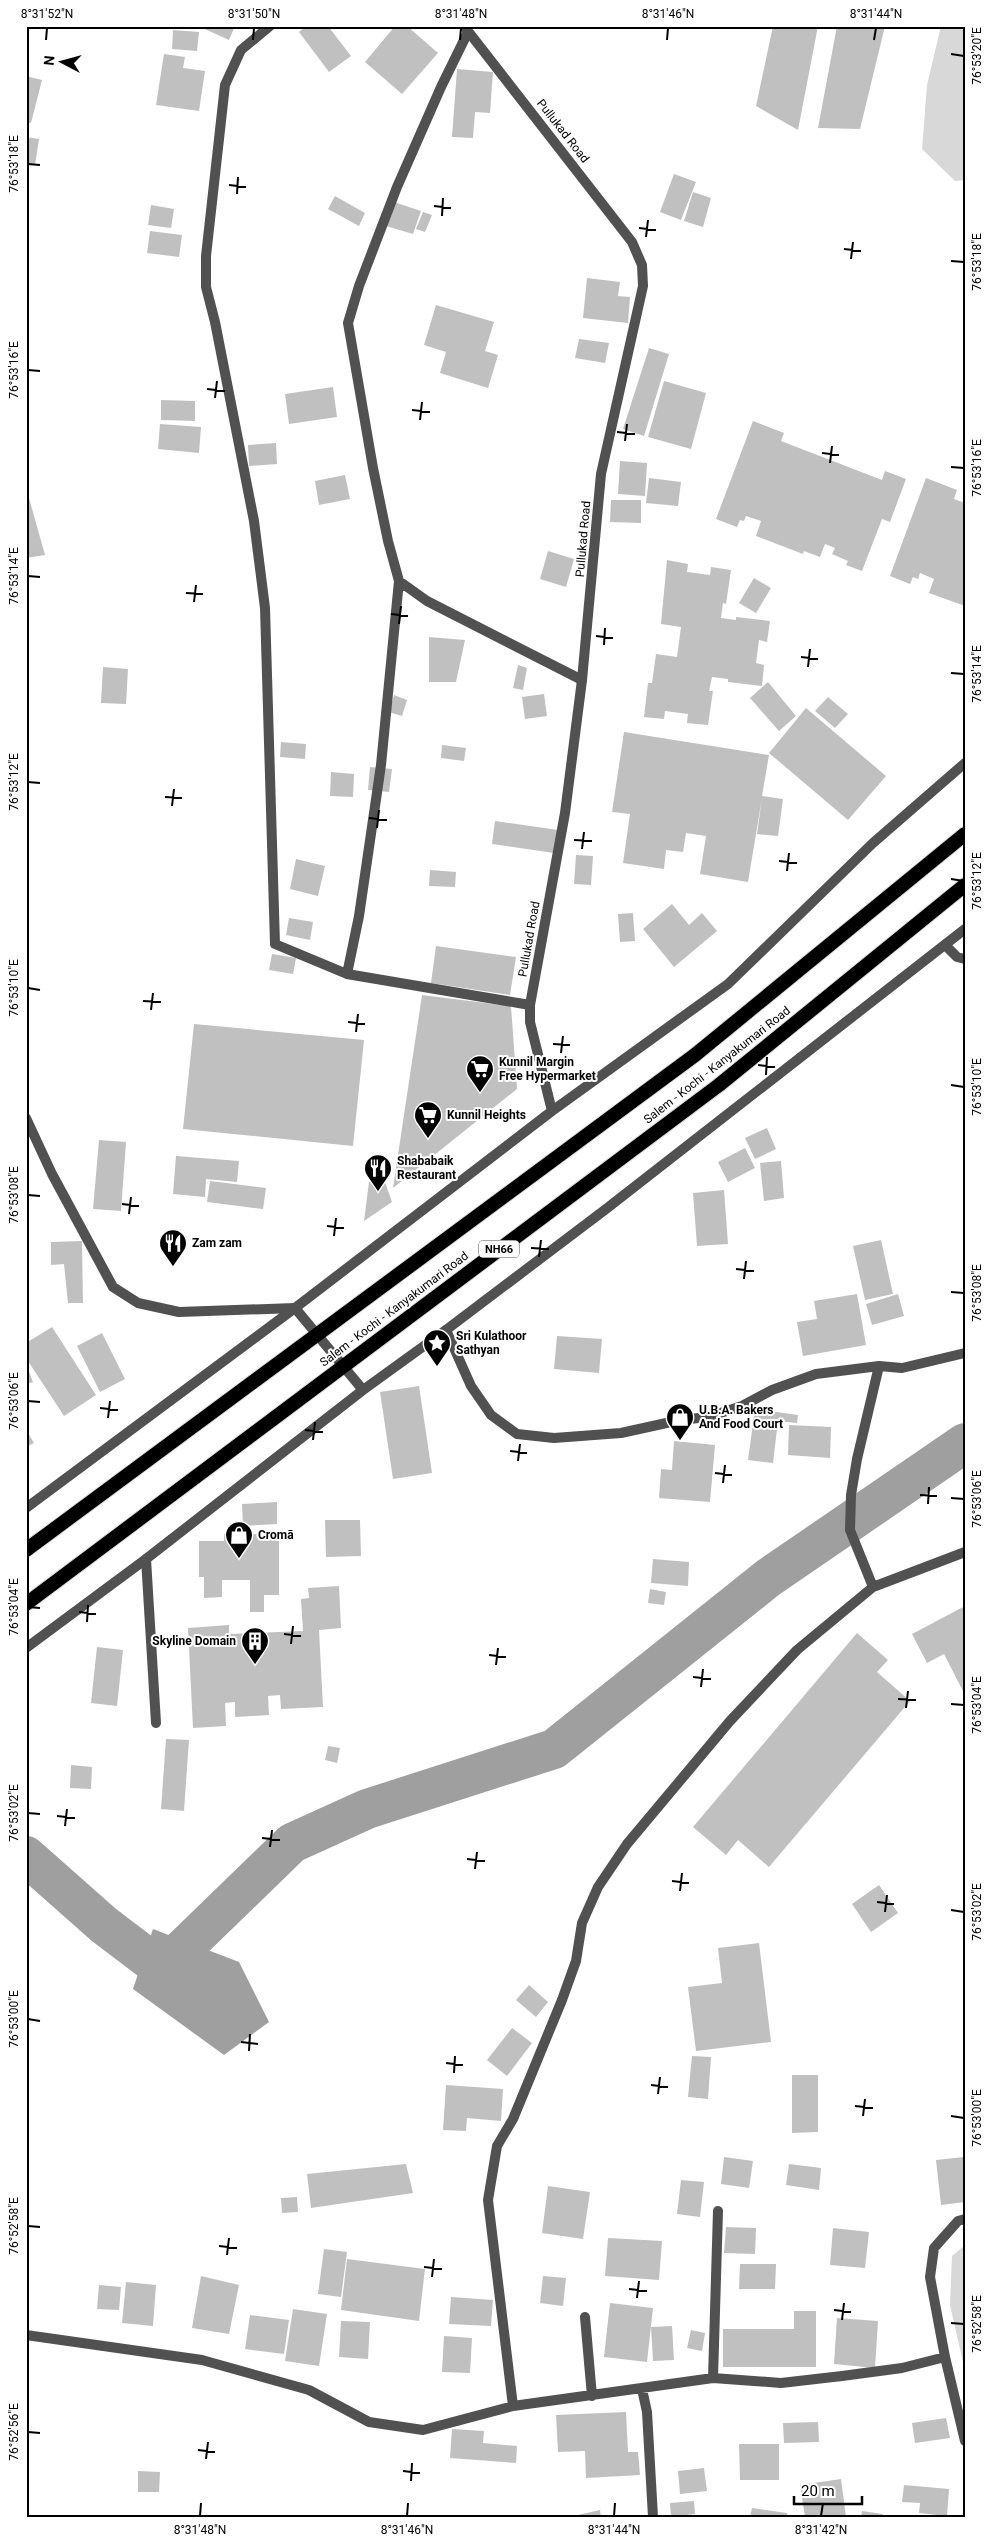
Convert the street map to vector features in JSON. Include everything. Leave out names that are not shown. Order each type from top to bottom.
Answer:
[{"type":"highway","name":"Salem - Kochi - Kanyakumari Road","points":[[26,1550],[695,1055],[965,834]]},
{"type":"highway","name":"Salem - Kochi - Kanyakumari Road","points":[[26,1604],[719,1085],[965,885]]},
{"type":"street","points":[[270,26],[241,50],[224,85],[206,256],[206,287],[254,521],[265,608],[276,944],[347,974],[530,1005]]},
{"type":"street","points":[[347,974],[359,916],[381,765],[399,581],[388,541],[373,468],[348,322],[359,286],[397,187],[466,29]]},
{"type":"street","name":"Pullukad Road","points":[[466,29],[632,242],[642,265],[643,286],[601,474],[582,680],[564,812],[530,1005],[530,1022],[552,1111]]},
{"type":"street","points":[[399,581],[427,601],[582,680]]},
{"type":"street","points":[[26,1508],[295,1308],[552,1111],[728,984],[873,843],[965,762]]},
{"type":"street","points":[[26,1648],[146,1559],[363,1390],[446,1330],[965,929]]},
{"type":"street","points":[[945,945],[956,956],[965,959]]},
{"type":"street","points":[[26,1118],[52,1174],[113,1286],[138,1302],[179,1312],[295,1308]]},
{"type":"street","points":[[295,1308],[363,1390]]},
{"type":"street","points":[[446,1330],[472,1386],[492,1415],[517,1434],[545,1437],[621,1433],[680,1420],[708,1417],[742,1406],[772,1390],[816,1374],[879,1366],[902,1368],[965,1353]]},
{"type":"street","points":[[873,1586],[860,1560],[850,1530],[852,1495],[879,1366]]},
{"type":"street","points":[[513,2406],[488,2200],[490,2178],[497,2146],[513,2119],[562,2000],[576,1961],[582,1923],[598,1887],[627,1844],[730,1721],[798,1650],[873,1586],[965,1552]]},
{"type":"street","points":[[146,1559],[156,1723]]},
{"type":"street","points":[[713,2378],[718,2211]]},
{"type":"street","points":[[965,2218],[958,2221],[934,2248],[930,2277],[945,2357],[965,2441]]},
{"type":"street","points":[[585,2318],[592,2396]]},
{"type":"street","points":[[26,2335],[202,2360],[309,2390],[369,2422],[423,2430],[513,2406],[713,2378],[780,2383],[902,2368],[945,2357]]},
{"type":"street","points":[[642,2389],[647,2412],[653,2517]]},
{"type":"shaded area","points":[[941,26],[965,26],[965,180],[955,181],[922,149],[927,85]]},
{"type":"shaded area","points":[[153,1929],[239,1962],[269,2022],[224,2055],[133,1989]]},
{"type":"shaded area","points":[[965,2245],[965,2371],[950,2305],[952,2256]]},
{"type":"building","points":[[198,26],[235,26],[229,40]]},
{"type":"building","points":[[306,26],[328,26],[351,56],[329,72],[299,32]]},
{"type":"building","points":[[395,26],[407,26],[438,53],[402,94],[365,62]]},
{"type":"building","points":[[773,26],[818,26],[798,130],[756,106]]},
{"type":"building","points":[[837,26],[885,26],[860,129],[818,128]]},
{"type":"building","points":[[173,30],[199,32],[197,51],[172,49]]},
{"type":"building","points":[[164,54],[185,57],[183,68],[205,71],[199,111],[156,105]]},
{"type":"building","points":[[457,69],[493,72],[490,113],[475,112],[473,138],[452,137]]},
{"type":"building","points":[[26,76],[42,80],[31,123],[26,122]]},
{"type":"building","points":[[26,137],[39,139],[35,165],[26,164]]},
{"type":"building","points":[[674,174],[696,182],[681,220],[660,212]]},
{"type":"building","points":[[693,192],[711,198],[703,227],[684,221]]},
{"type":"building","points":[[335,196],[365,213],[359,226],[328,209]]},
{"type":"building","points":[[394,202],[421,211],[413,234],[386,226]]},
{"type":"building","points":[[151,205],[174,209],[171,228],[148,225]]},
{"type":"building","points":[[423,212],[432,215],[425,232],[416,229]]},
{"type":"building","points":[[150,231],[182,235],[179,257],[147,253]]},
{"type":"building","points":[[587,278],[620,282],[618,296],[630,297],[628,323],[583,318]]},
{"type":"building","points":[[436,305],[494,322],[485,351],[498,355],[488,388],[440,373],[446,352],[424,345]]},
{"type":"building","points":[[579,339],[609,343],[605,363],[575,358]]},
{"type":"building","points":[[649,348],[669,354],[644,436],[623,429]]},
{"type":"building","points":[[664,381],[706,393],[691,449],[648,437]]},
{"type":"building","points":[[333,387],[337,417],[289,424],[285,394]]},
{"type":"building","points":[[161,400],[195,401],[195,421],[161,420]]},
{"type":"building","points":[[753,421],[784,433],[781,441],[882,480],[885,471],[906,479],[890,522],[882,519],[862,571],[846,565],[848,561],[832,554],[835,548],[825,544],[820,557],[804,551],[803,554],[756,536],[761,521],[746,516],[744,521],[740,520],[737,527],[716,519]]},
{"type":"building","points":[[160,424],[201,427],[199,453],[158,449]]},
{"type":"building","points":[[276,443],[277,464],[249,466],[248,445]]},
{"type":"building","points":[[620,461],[647,463],[645,496],[618,494]]},
{"type":"building","points":[[345,475],[350,499],[319,505],[315,481]]},
{"type":"building","points":[[649,478],[681,482],[678,506],[646,503]]},
{"type":"building","points":[[926,478],[957,490],[954,499],[965,503],[965,606],[929,593],[934,579],[920,573],[918,579],[913,577],[910,584],[890,576]]},
{"type":"building","points":[[29,498],[45,555],[26,558],[26,499]]},
{"type":"building","points":[[611,500],[641,500],[641,523],[610,522]]},
{"type":"building","points":[[548,551],[574,559],[566,587],[540,579]]},
{"type":"building","points":[[667,560],[688,564],[687,572],[710,575],[711,567],[731,570],[726,604],[723,603],[721,618],[736,620],[736,617],[770,621],[767,642],[759,640],[756,663],[764,665],[762,686],[728,682],[728,679],[712,677],[709,691],[713,691],[708,725],[687,723],[688,714],[665,711],[664,719],[644,717],[648,683],[652,683],[656,654],[677,657],[681,627],[661,624]]},
{"type":"building","points":[[754,578],[771,588],[756,613],[739,603]]},
{"type":"building","points":[[429,637],[465,640],[456,682],[429,682]]},
{"type":"building","points":[[518,665],[527,668],[523,690],[513,688]]},
{"type":"building","points":[[103,667],[128,669],[126,704],[101,703]]},
{"type":"building","points":[[768,682],[796,716],[779,731],[750,698]]},
{"type":"building","points":[[544,694],[547,716],[525,719],[522,697]]},
{"type":"building","points":[[394,695],[407,700],[402,716],[389,712]]},
{"type":"building","points":[[828,697],[848,714],[835,728],[815,711]]},
{"type":"building","points":[[806,708],[886,776],[848,820],[769,753]]},
{"type":"building","points":[[624,732],[769,755],[762,796],[783,799],[778,836],[757,834],[762,798],[748,882],[700,874],[706,836],[686,833],[683,852],[666,850],[664,869],[623,863],[630,814],[612,812]]},
{"type":"building","points":[[281,742],[306,744],[305,759],[280,757]]},
{"type":"building","points":[[442,745],[466,748],[464,761],[441,758]]},
{"type":"building","points":[[370,767],[392,769],[389,792],[368,790]]},
{"type":"building","points":[[331,772],[354,774],[353,797],[330,796]]},
{"type":"building","points":[[495,821],[558,830],[554,853],[492,844]]},
{"type":"building","points":[[576,855],[593,856],[591,885],[574,884]]},
{"type":"building","points":[[296,859],[325,866],[318,896],[290,889]]},
{"type":"building","points":[[430,870],[456,872],[455,887],[429,886]]},
{"type":"building","points":[[672,904],[689,925],[702,913],[717,931],[674,967],[643,929]]},
{"type":"building","points":[[633,913],[635,941],[620,942],[618,914]]},
{"type":"building","points":[[289,918],[313,922],[310,940],[286,935]]},
{"type":"building","points":[[436,946],[516,957],[510,995],[431,983]]},
{"type":"building","points":[[272,954],[296,958],[293,974],[269,970]]},
{"type":"building","name":"Kunnil Heights","points":[[422,995],[511,1006],[517,1089],[393,1188]]},
{"type":"building","points":[[194,1024],[364,1040],[353,1146],[183,1129]]},
{"type":"building","points":[[767,1128],[776,1149],[755,1159],[745,1138]]},
{"type":"building","points":[[99,1140],[126,1142],[121,1211],[93,1209]]},
{"type":"building","points":[[745,1148],[755,1168],[728,1182],[718,1162]]},
{"type":"building","points":[[176,1156],[239,1161],[237,1182],[206,1179],[205,1197],[173,1194]]},
{"type":"building","points":[[781,1161],[784,1198],[764,1201],[760,1163]]},
{"type":"building","name":"Shababaik Restaurant","points":[[381,1171],[392,1202],[364,1221],[369,1182]]},
{"type":"building","points":[[210,1181],[266,1188],[263,1209],[207,1202]]},
{"type":"building","points":[[724,1190],[728,1244],[697,1246],[693,1193]]},
{"type":"building","points":[[881,1240],[893,1294],[865,1300],[853,1246]]},
{"type":"building","points":[[82,1241],[83,1303],[68,1303],[64,1264],[51,1265],[51,1242]]},
{"type":"building","points":[[857,1294],[866,1345],[803,1356],[797,1322],[817,1319],[814,1301]]},
{"type":"building","points":[[898,1294],[904,1316],[872,1325],[866,1304]]},
{"type":"building","points":[[52,1327],[96,1395],[64,1416],[26,1358],[26,1343]]},
{"type":"building","points":[[102,1333],[125,1379],[100,1392],[77,1346]]},
{"type":"building","points":[[557,1336],[602,1339],[599,1373],[554,1369]]},
{"type":"building","points":[[26,1364],[33,1382],[26,1384]]},
{"type":"building","points":[[419,1386],[432,1473],[393,1479],[380,1392]]},
{"type":"building","points":[[755,1409],[798,1415],[797,1423],[778,1421],[773,1463],[748,1460]]},
{"type":"building","points":[[789,1425],[831,1427],[830,1458],[788,1455]]},
{"type":"building","points":[[26,1430],[34,1443],[26,1447]]},
{"type":"building","points":[[674,1441],[715,1445],[710,1502],[659,1498],[661,1469],[672,1470]]},
{"type":"building","points":[[277,1502],[277,1524],[243,1526],[242,1504]]},
{"type":"building","points":[[325,1520],[360,1520],[361,1556],[326,1557]]},
{"type":"building","name":"Cromā","points":[[224,1534],[279,1534],[279,1595],[264,1595],[264,1612],[250,1612],[250,1580],[222,1580],[222,1597],[204,1598],[204,1577],[199,1577],[199,1541],[224,1541]]},
{"type":"building","points":[[653,1559],[689,1562],[688,1586],[651,1583]]},
{"type":"building","name":"Skyline Domain","points":[[339,1586],[341,1628],[319,1630],[323,1707],[281,1709],[280,1695],[268,1696],[269,1715],[235,1717],[235,1702],[225,1703],[226,1726],[193,1728],[188,1628],[229,1625],[229,1634],[303,1631],[301,1599],[309,1598],[308,1588]]},
{"type":"building","points":[[650,1589],[666,1592],[664,1605],[648,1603]]},
{"type":"building","points":[[965,1606],[965,1695],[944,1654],[927,1663],[912,1634]]},
{"type":"building","points":[[857,1633],[888,1660],[877,1672],[910,1701],[769,1867],[738,1840],[726,1855],[693,1827]]},
{"type":"building","points":[[97,1647],[123,1650],[117,1706],[91,1703]]},
{"type":"building","points":[[166,1739],[189,1740],[184,1811],[161,1809]]},
{"type":"building","points":[[328,1746],[340,1748],[337,1763],[325,1760]]},
{"type":"building","points":[[71,1765],[92,1767],[91,1789],[70,1788]]},
{"type":"building","points":[[879,1885],[898,1913],[871,1932],[852,1904]]},
{"type":"building","points":[[759,1943],[771,2042],[696,2051],[688,1987],[722,1983],[718,1948]]},
{"type":"building","points":[[529,1985],[548,2002],[536,2017],[516,2000]]},
{"type":"building","points":[[512,2028],[532,2043],[507,2076],[487,2060]]},
{"type":"building","points":[[692,2056],[711,2057],[708,2099],[688,2097]]},
{"type":"building","points":[[792,2075],[818,2075],[818,2132],[792,2133]]},
{"type":"building","points":[[446,2085],[503,2089],[501,2121],[467,2118],[466,2131],[443,2130]]},
{"type":"building","points":[[724,2157],[753,2161],[749,2188],[721,2184]]},
{"type":"building","points":[[964,2157],[965,2202],[941,2205],[936,2160]]},
{"type":"building","points":[[406,2164],[413,2193],[311,2208],[307,2174]]},
{"type":"building","points":[[789,2164],[821,2168],[819,2190],[786,2185]]},
{"type":"building","points":[[681,2180],[704,2182],[700,2217],[677,2214]]},
{"type":"building","points":[[548,2186],[590,2192],[583,2239],[542,2233]]},
{"type":"building","points":[[297,2197],[298,2212],[282,2213],[281,2198]]},
{"type":"building","points":[[726,2227],[756,2228],[755,2254],[724,2253]]},
{"type":"building","points":[[833,2228],[869,2232],[865,2268],[830,2265]]},
{"type":"building","points":[[608,2238],[662,2241],[659,2280],[605,2276]]},
{"type":"building","points":[[324,2249],[347,2252],[341,2297],[318,2294]]},
{"type":"building","points":[[347,2259],[425,2269],[419,2321],[341,2310]]},
{"type":"building","points":[[740,2264],[776,2264],[775,2289],[739,2289]]},
{"type":"building","points":[[201,2276],[239,2285],[229,2334],[192,2328]]},
{"type":"building","points":[[543,2276],[566,2278],[563,2306],[540,2303]]},
{"type":"building","points":[[126,2282],[156,2285],[153,2326],[122,2323]]},
{"type":"building","points":[[99,2285],[121,2287],[119,2310],[97,2309]]},
{"type":"building","points":[[451,2297],[493,2300],[491,2326],[449,2324]]},
{"type":"building","points":[[610,2303],[653,2308],[647,2362],[604,2357]]},
{"type":"building","points":[[293,2309],[327,2314],[319,2366],[285,2361]]},
{"type":"building","points":[[794,2311],[816,2311],[816,2367],[723,2367],[723,2329],[794,2329]]},
{"type":"building","points":[[250,2315],[289,2320],[284,2354],[245,2349]]},
{"type":"building","points":[[837,2318],[878,2321],[875,2368],[834,2364]]},
{"type":"building","points":[[341,2321],[370,2322],[368,2359],[339,2357]]},
{"type":"building","points":[[672,2326],[674,2360],[653,2361],[651,2327]]},
{"type":"building","points":[[691,2330],[705,2333],[702,2351],[687,2348]]},
{"type":"building","points":[[444,2336],[472,2338],[470,2373],[442,2372]]},
{"type":"building","points":[[626,2412],[628,2452],[638,2452],[640,2475],[586,2478],[585,2451],[558,2452],[556,2415]]},
{"type":"building","points":[[946,2418],[950,2438],[915,2443],[912,2423]]},
{"type":"building","points":[[818,2422],[819,2442],[784,2443],[783,2423]]},
{"type":"building","points":[[452,2429],[484,2431],[483,2443],[517,2446],[516,2463],[450,2458]]},
{"type":"building","points":[[739,2444],[779,2444],[779,2480],[740,2480]]},
{"type":"building","points":[[704,2468],[707,2491],[680,2494],[678,2471]]},
{"type":"building","points":[[138,2471],[160,2472],[159,2492],[138,2492]]},
{"type":"building","points":[[841,2479],[846,2517],[805,2517],[800,2485]]},
{"type":"building","points":[[904,2485],[949,2489],[947,2516],[919,2513],[920,2503],[902,2502]]},
{"type":"building","points":[[694,2501],[695,2514],[671,2517],[670,2503]]},
{"type":"building","points":[[752,2508],[787,2513],[787,2517],[750,2517]]},
{"type":"building","points":[[600,2510],[601,2517],[573,2517],[573,2516]]},
{"type":"building","points":[[862,2511],[883,2514],[882,2517],[861,2517]]},
{"type":"waterway","points":[[26,1856],[104,1925],[162,1969],[292,1843],[367,1809],[554,1749],[768,1578],[965,1443]]},
{"type":"place","name":"Kunnil Margin Free Hypermarket","points":[[480,1093]]},
{"type":"place","name":"Kunnil Heights","points":[[428,1139]]},
{"type":"place","name":"Shababaik Restaurant","points":[[378,1192]]},
{"type":"place","name":"Zam zam","points":[[173,1267]]},
{"type":"place","name":"Sri Kulathoor Sathyan","points":[[437,1367]]},
{"type":"place","name":"U.B.A. Bakers And Food Court","points":[[680,1441]]},
{"type":"place","name":"Cromā","points":[[239,1559]]},
{"type":"place","name":"Skyline Domain","points":[[255,1665]]}]
